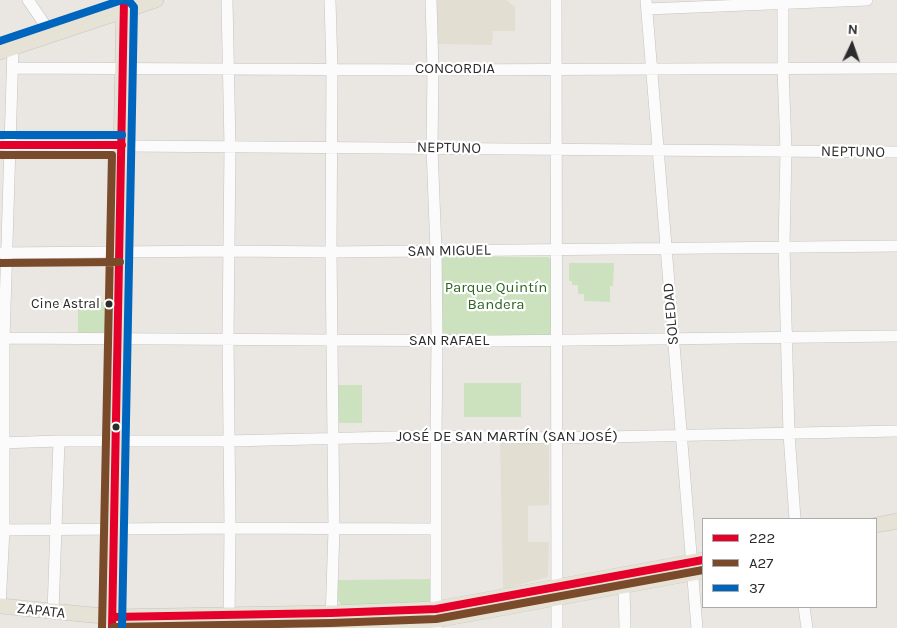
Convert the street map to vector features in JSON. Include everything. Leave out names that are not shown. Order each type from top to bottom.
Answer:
[{"type":"main road","points":[[6,50],[52,35],[124,5],[156,0]]},
{"type":"main road","points":[[113,623],[124,5]]},
{"type":"main road","points":[[877,525],[897,521]]},
{"type":"main road","points":[[877,535],[897,531]]},
{"type":"main road","points":[[557,592],[624,586],[698,566]]},
{"type":"main road","points":[[195,628],[229,623],[436,619],[557,592],[698,566]]},
{"type":"main road","name":"ZAPATA","points":[[0,606],[53,612],[113,623],[229,623]]},
{"type":"street","points":[[28,0],[52,35]]},
{"type":"street","points":[[227,0],[230,68],[228,339],[229,623]]},
{"type":"street","points":[[330,0],[334,529],[331,622]]},
{"type":"street","points":[[431,0],[433,70],[432,148],[437,341],[436,619]]},
{"type":"street","points":[[556,0],[557,628]]},
{"type":"street","points":[[647,4],[867,0]]},
{"type":"street","points":[[783,2],[782,68],[786,151],[784,246],[789,434],[795,518]]},
{"type":"street","name":"SOLEDAD","points":[[647,4],[681,436],[698,566],[697,628]]},
{"type":"street","points":[[0,606],[5,145],[13,68],[6,50]]},
{"type":"street","name":"CONCORDIA","points":[[13,68],[332,68],[433,70],[897,68]]},
{"type":"street","name":"NEPTUNO","points":[[5,145],[897,152]]},
{"type":"street","name":"SAN MIGUEL","points":[[3,253],[331,252],[897,246]]},
{"type":"street","name":"SAN RAFAEL","points":[[2,338],[557,341],[897,336]]},
{"type":"street","name":"JOSÉ DE SAN MARTÍN (SAN JOSÉ)","points":[[2,443],[228,441],[436,436],[556,438],[897,431]]},
{"type":"street","points":[[53,612],[59,441]]},
{"type":"street","points":[[2,530],[435,529]]},
{"type":"street","points":[[624,586],[624,628]]},
{"type":"street","points":[[804,608],[807,628]]},
{"type":"shaded area","points":[[437,0],[506,0],[515,7],[515,31],[493,31],[492,45],[436,44]]},
{"type":"shaded area","points":[[549,442],[549,505],[528,506],[528,542],[549,542],[548,577],[503,589],[500,443]]},
{"type":"green space","name":"Parque Quintín Bandera","points":[[443,257],[548,257],[551,259],[551,334],[548,337],[443,337],[441,333],[441,260]]},
{"type":"green space","points":[[569,263],[614,263],[613,286],[610,286],[610,302],[584,301],[584,294],[578,294],[578,285],[572,285],[572,281],[569,281]]},
{"type":"green space","points":[[78,301],[110,302],[109,334],[78,334]]},
{"type":"green space","points":[[464,383],[521,383],[521,417],[464,417]]},
{"type":"green space","points":[[338,385],[362,385],[362,423],[338,423]]},
{"type":"green space","points":[[435,579],[436,609],[342,606],[338,600],[338,580]]},
{"type":"transit line","name":"37","points":[[0,41],[122,0],[129,1],[134,7],[122,628]]},
{"type":"transit line","name":"222","points":[[112,628],[124,0]]},
{"type":"transit line","name":"37","points":[[0,135],[122,135]]},
{"type":"transit line","name":"222","points":[[0,145],[122,145]]},
{"type":"transit line","name":"A27","points":[[0,155],[112,155],[102,628]]},
{"type":"transit line","name":"A27","points":[[0,263],[120,262]]},
{"type":"transit line","name":"222","points":[[113,617],[436,609],[702,560]]},
{"type":"transit line","name":"A27","points":[[113,627],[436,619],[702,570]]},
{"type":"place","name":"Cine Astral","points":[[109,304]]}]
